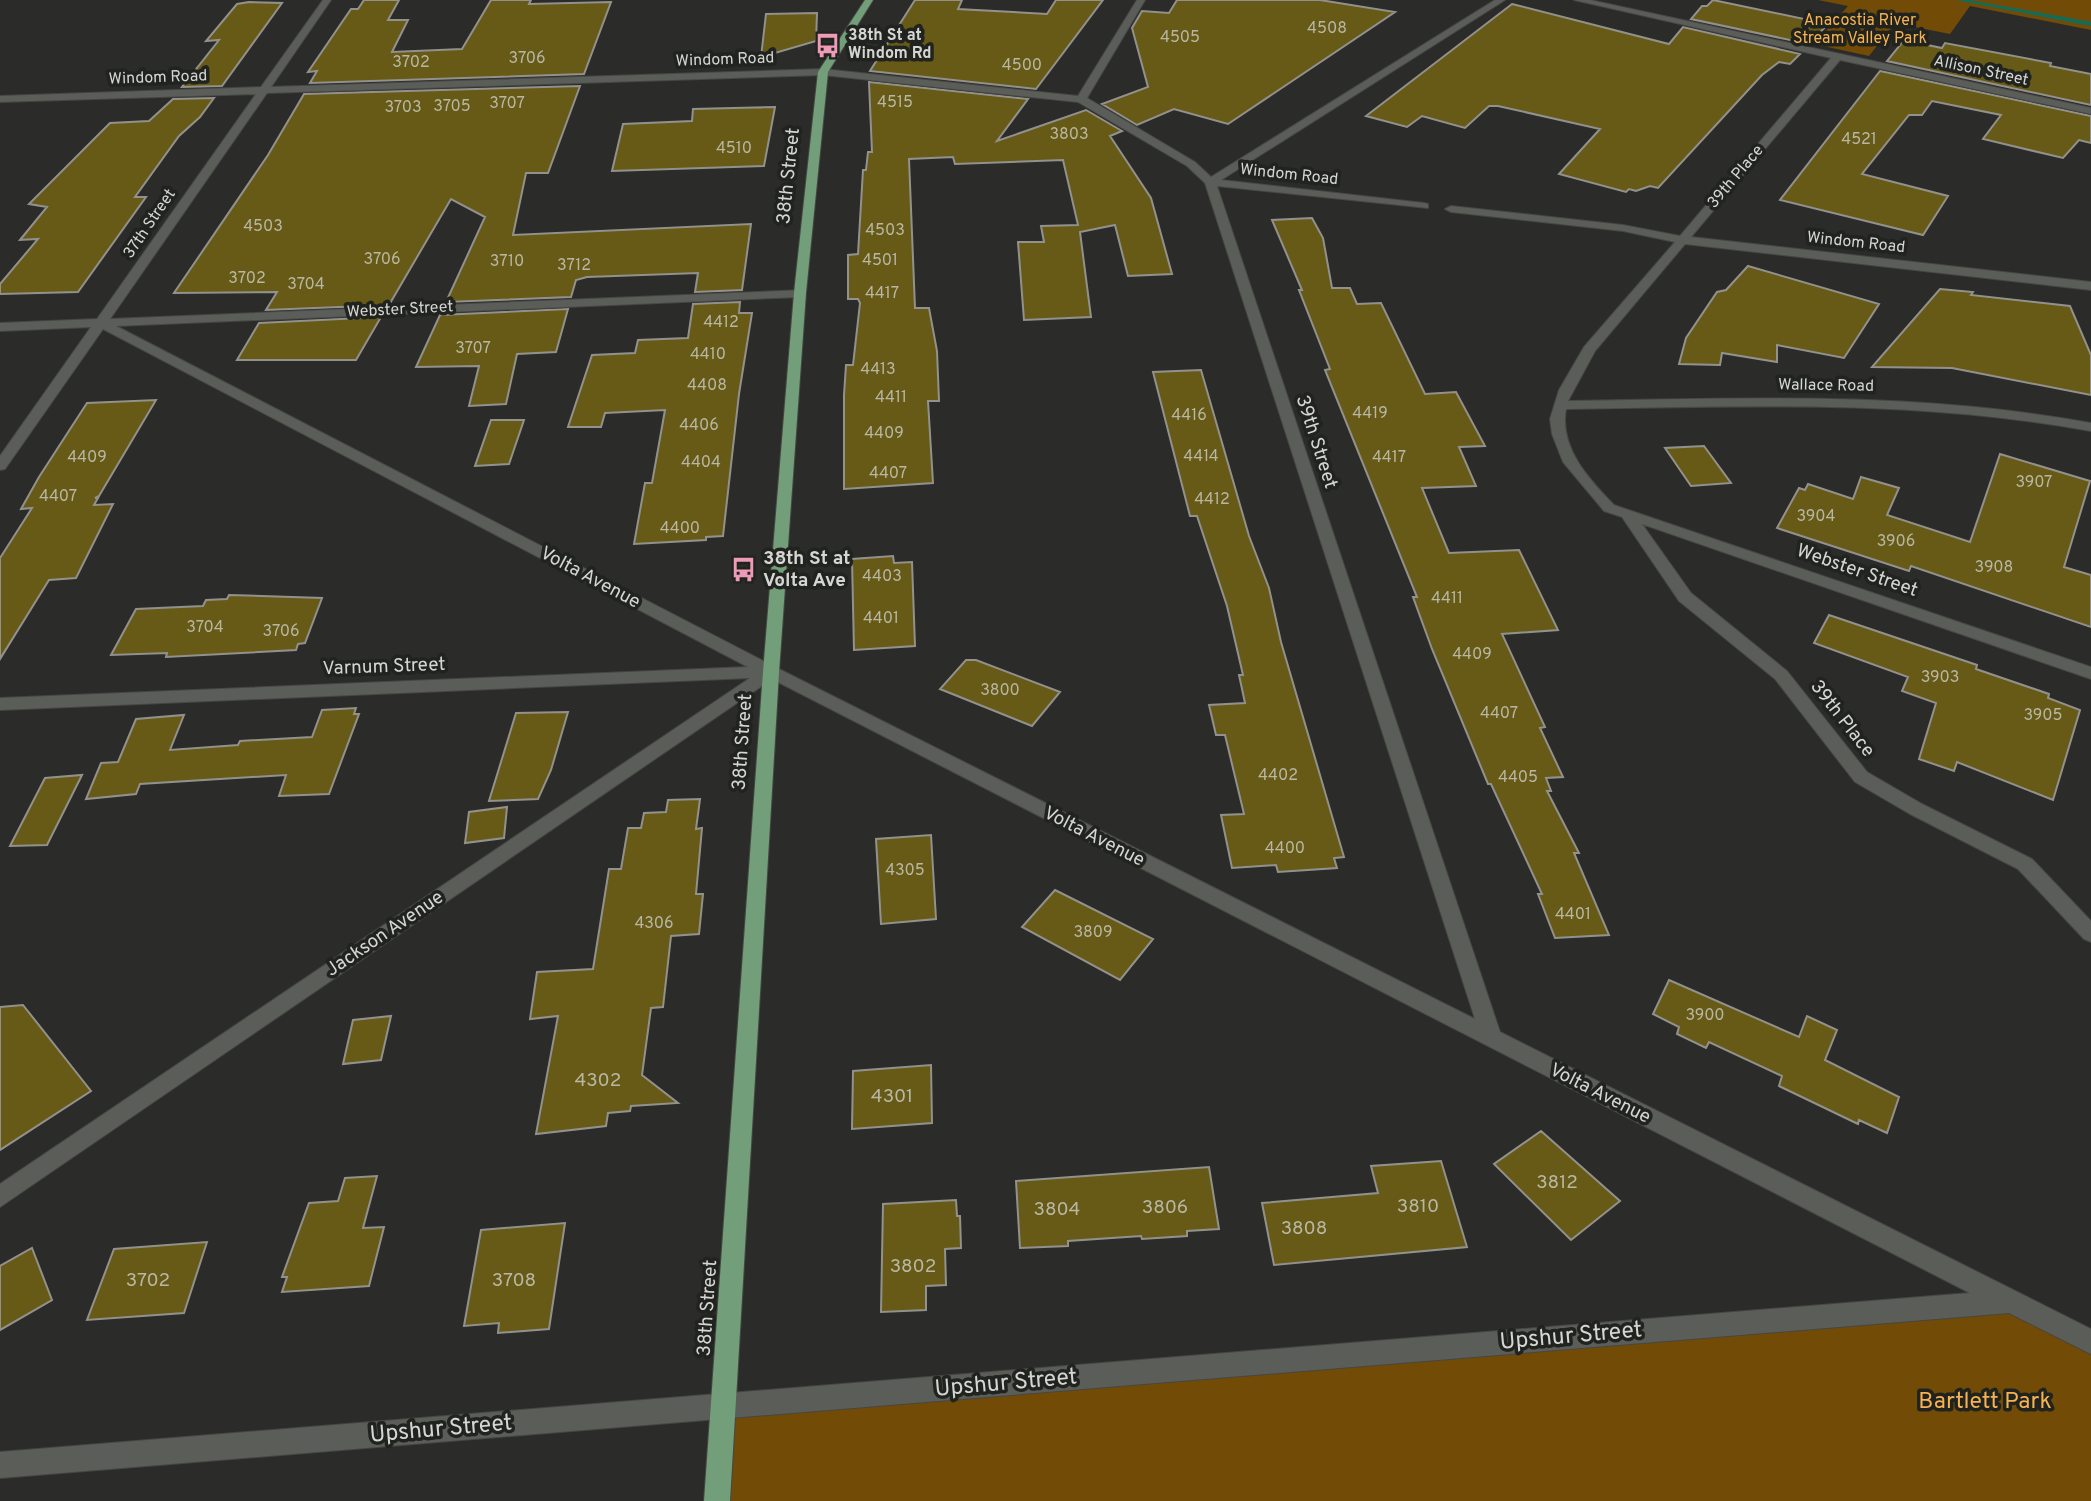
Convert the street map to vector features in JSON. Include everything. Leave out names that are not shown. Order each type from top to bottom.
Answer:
[{"type":"main road","name":"38th Street","points":[[717,1501],[771,672],[800,293],[823,72],[869,0]]},
{"type":"street","name":"37th Street","points":[[0,466],[327,0]]},
{"type":"street","points":[[1081,99],[1141,0]]},
{"type":"street","points":[[1210,182],[1501,0]]},
{"type":"street","name":"Allison Street","points":[[1578,0],[2091,111]]},
{"type":"street","name":"39th Place","points":[[1559,405],[1589,350],[1838,56]]},
{"type":"street","name":"Windom Road","points":[[0,99],[823,72],[1081,99],[1191,164],[1210,182],[1424,206]]},
{"type":"street","name":"39th Street","points":[[1210,182],[1492,1039]]},
{"type":"street","name":"Windom Road","points":[[1451,209],[1623,228],[1684,240],[2091,286]]},
{"type":"street","name":"Webster Street","points":[[0,327],[800,293]]},
{"type":"street","name":"Volta Avenue","points":[[102,323],[771,672],[2091,1342]]},
{"type":"street","name":"Wallace Road","points":[[1559,405],[1853,403],[2000,413],[2091,427]]},
{"type":"street","name":"Webster Street","points":[[1559,405],[1563,446],[1574,470],[1609,508],[2091,673]]},
{"type":"street","name":"39th Place","points":[[1628,514],[1685,597],[1781,675],[1861,777],[1916,809],[2025,864],[2091,934]]},
{"type":"street","name":"Varnum Street","points":[[0,704],[771,672]]},
{"type":"street","name":"Jackson Avenue","points":[[0,1197],[771,672]]},
{"type":"street","name":"Upshur Street","points":[[0,1465],[2012,1301]]},
{"type":"green space","name":"Anacostia River Stream Valley Park","points":[[1818,0],[2091,0],[2091,30],[1970,6],[1950,34],[1895,23],[1869,56],[1814,44],[1848,6]]},
{"type":"green space","name":"Bartlett Park","points":[[2012,1301],[2091,1342],[2091,1501],[717,1501],[724,1408]]},
{"type":"building","points":[[364,0],[399,0],[388,20],[408,20],[392,52],[462,49],[491,0],[531,0],[529,4],[611,2],[584,74],[310,83],[317,71],[308,72],[351,9],[358,9]]},
{"type":"building","points":[[915,0],[962,0],[958,9],[1047,14],[1056,0],[1103,0],[1036,89],[870,71]]},
{"type":"building","points":[[1177,0],[1320,0],[1395,12],[1228,124],[1174,109],[1137,125],[1102,104],[1148,87],[1132,28],[1142,11],[1169,13]]},
{"type":"building","points":[[1713,0],[1828,24],[1809,44],[1691,19],[1702,6],[1707,6]]},
{"type":"building","points":[[282,3],[222,86],[182,87],[219,40],[206,41],[237,4]]},
{"type":"building","points":[[1512,4],[1669,44],[1683,27],[1800,54],[1790,64],[1779,62],[1762,75],[1658,188],[1650,186],[1636,191],[1629,189],[1626,192],[1559,174],[1600,129],[1498,106],[1489,106],[1465,128],[1422,116],[1407,127],[1366,116]]},
{"type":"building","points":[[817,13],[816,41],[761,57],[766,14]]},
{"type":"building","points":[[1904,40],[1942,48],[1945,43],[2051,63],[2050,66],[2091,74],[2091,105],[1887,61]]},
{"type":"building","points":[[1880,71],[2091,116],[2091,143],[2079,140],[2063,158],[1983,139],[2001,115],[1932,101],[1922,115],[1909,115],[1862,174],[1948,196],[1923,235],[1780,200]]},
{"type":"building","points":[[869,82],[1028,99],[997,141],[1086,110],[1122,131],[1110,136],[1151,198],[1172,274],[1128,276],[1115,225],[1080,232],[1091,317],[1024,320],[1018,242],[1044,242],[1041,226],[1078,225],[1063,160],[955,164],[953,157],[909,159],[915,308],[929,308],[937,351],[939,401],[928,401],[933,483],[844,489],[846,365],[853,365],[860,303],[858,299],[848,299],[848,255],[858,254],[863,170],[866,170],[868,152],[872,152]]},
{"type":"building","points":[[580,86],[548,173],[526,173],[513,235],[751,224],[742,290],[695,292],[698,273],[587,277],[576,280],[571,297],[446,302],[485,217],[451,199],[389,305],[266,310],[277,292],[174,293],[268,155],[304,94]]},
{"type":"building","points":[[214,98],[200,117],[179,136],[135,197],[146,197],[78,292],[0,294],[0,284],[38,239],[20,240],[47,207],[29,204],[110,123],[149,121],[173,99]]},
{"type":"building","points":[[775,107],[764,166],[612,171],[623,124],[692,121],[693,109]]},
{"type":"building","points":[[1312,218],[1323,238],[1332,288],[1350,288],[1357,304],[1381,303],[1425,394],[1456,392],[1485,446],[1459,447],[1476,486],[1422,488],[1449,553],[1519,550],[1558,630],[1502,634],[1545,727],[1540,728],[1563,777],[1546,778],[1551,791],[1547,791],[1579,853],[1574,853],[1609,935],[1555,938],[1538,894],[1542,894],[1491,784],[1488,784],[1432,649],[1413,597],[1417,597],[1325,370],[1330,369],[1299,290],[1302,290],[1272,220]]},
{"type":"building","points":[[1748,266],[1879,304],[1844,358],[1777,345],[1777,362],[1722,353],[1720,365],[1679,364],[1686,338],[1717,292],[1726,290]]},
{"type":"building","points":[[1940,289],[2070,306],[2091,355],[2091,395],[1952,368],[1872,367]]},
{"type":"building","points":[[740,302],[739,313],[752,313],[739,394],[723,536],[706,537],[706,540],[634,544],[645,483],[652,483],[665,410],[605,413],[601,427],[568,427],[592,355],[635,353],[638,340],[688,338],[693,304]]},
{"type":"building","points":[[568,309],[556,352],[517,354],[506,404],[469,406],[479,366],[416,367],[440,315]]},
{"type":"building","points":[[381,317],[356,360],[237,360],[259,323]]},
{"type":"building","points":[[1201,370],[1249,536],[1269,588],[1281,642],[1344,857],[1334,858],[1337,868],[1278,872],[1276,865],[1232,868],[1221,815],[1244,814],[1225,735],[1216,735],[1209,705],[1245,703],[1239,675],[1243,675],[1227,606],[1197,516],[1190,516],[1153,372]]},
{"type":"building","points":[[156,400],[99,496],[95,498],[98,498],[94,505],[113,504],[76,578],[49,580],[0,659],[0,558],[32,508],[21,509],[39,477],[87,403]]},
{"type":"building","points":[[491,420],[524,420],[509,464],[475,466]]},
{"type":"building","points":[[1704,446],[1731,483],[1691,486],[1665,448]]},
{"type":"building","points":[[2000,454],[2090,481],[2064,567],[2091,575],[2091,627],[1911,566],[1909,571],[1777,528],[1799,488],[1805,490],[1808,484],[1853,499],[1861,477],[1899,488],[1887,515],[1970,542]]},
{"type":"building","points":[[893,556],[894,563],[912,562],[915,646],[854,650],[852,559]]},
{"type":"building","points":[[229,595],[322,598],[305,643],[298,644],[296,650],[166,657],[167,653],[111,655],[136,609],[203,606],[206,600],[227,599]]},
{"type":"building","points":[[1829,615],[1977,665],[1976,669],[2049,694],[2048,698],[2080,710],[2053,800],[1957,762],[1954,771],[1919,759],[1936,703],[1902,691],[1908,677],[1814,643]]},
{"type":"building","points":[[966,660],[976,660],[1060,692],[1032,726],[940,689]]},
{"type":"building","points":[[356,708],[354,714],[359,714],[329,794],[279,796],[286,775],[140,784],[136,794],[86,799],[101,763],[118,762],[136,719],[184,715],[170,750],[238,745],[240,741],[312,737],[322,710]]},
{"type":"building","points":[[568,712],[551,770],[538,799],[489,801],[516,713]]},
{"type":"building","points":[[82,775],[47,845],[10,846],[45,778]]},
{"type":"building","points":[[700,799],[696,829],[702,828],[696,894],[703,894],[699,934],[671,936],[663,1007],[651,1008],[642,1075],[678,1103],[631,1106],[630,1111],[608,1113],[606,1126],[536,1134],[558,1016],[530,1019],[537,972],[593,969],[609,869],[621,869],[628,828],[641,828],[644,813],[666,812],[668,800]]},
{"type":"building","points":[[507,807],[504,838],[465,843],[469,812]]},
{"type":"building","points":[[931,835],[936,919],[881,924],[876,839]]},
{"type":"building","points":[[1055,890],[1153,939],[1120,980],[1022,927]]},
{"type":"building","points":[[1669,980],[1799,1037],[1807,1016],[1837,1030],[1825,1060],[1899,1097],[1887,1133],[1859,1120],[1858,1124],[1779,1086],[1782,1076],[1709,1042],[1706,1048],[1677,1034],[1679,1027],[1653,1014]]},
{"type":"building","points":[[23,1005],[91,1091],[0,1150],[0,1007]]},
{"type":"building","points":[[391,1016],[381,1060],[343,1064],[353,1020]]},
{"type":"building","points":[[931,1065],[932,1123],[852,1129],[853,1071]]},
{"type":"building","points":[[1541,1131],[1620,1201],[1571,1240],[1494,1164]]},
{"type":"building","points":[[1441,1161],[1467,1247],[1274,1265],[1262,1203],[1378,1193],[1371,1166]]},
{"type":"building","points":[[1209,1167],[1219,1229],[1187,1231],[1187,1236],[1068,1241],[1068,1246],[1020,1248],[1016,1181]]},
{"type":"building","points":[[377,1176],[363,1228],[384,1227],[369,1286],[282,1292],[287,1277],[282,1277],[309,1203],[338,1201],[345,1178]]},
{"type":"building","points":[[956,1200],[957,1216],[960,1216],[961,1248],[945,1249],[946,1285],[926,1286],[926,1310],[881,1312],[883,1204]]},
{"type":"building","points":[[565,1223],[549,1329],[498,1333],[499,1323],[464,1326],[481,1230]]},
{"type":"building","points":[[207,1242],[184,1313],[87,1320],[114,1249]]},
{"type":"building","points":[[32,1248],[52,1300],[0,1330],[0,1266]]},
{"type":"waterway","points":[[1959,0],[2091,24]]},
{"type":"place","name":"38th St at Windom Rd","points":[[828,45]]},
{"type":"place","name":"38th St at Volta Ave","points":[[743,570]]}]
